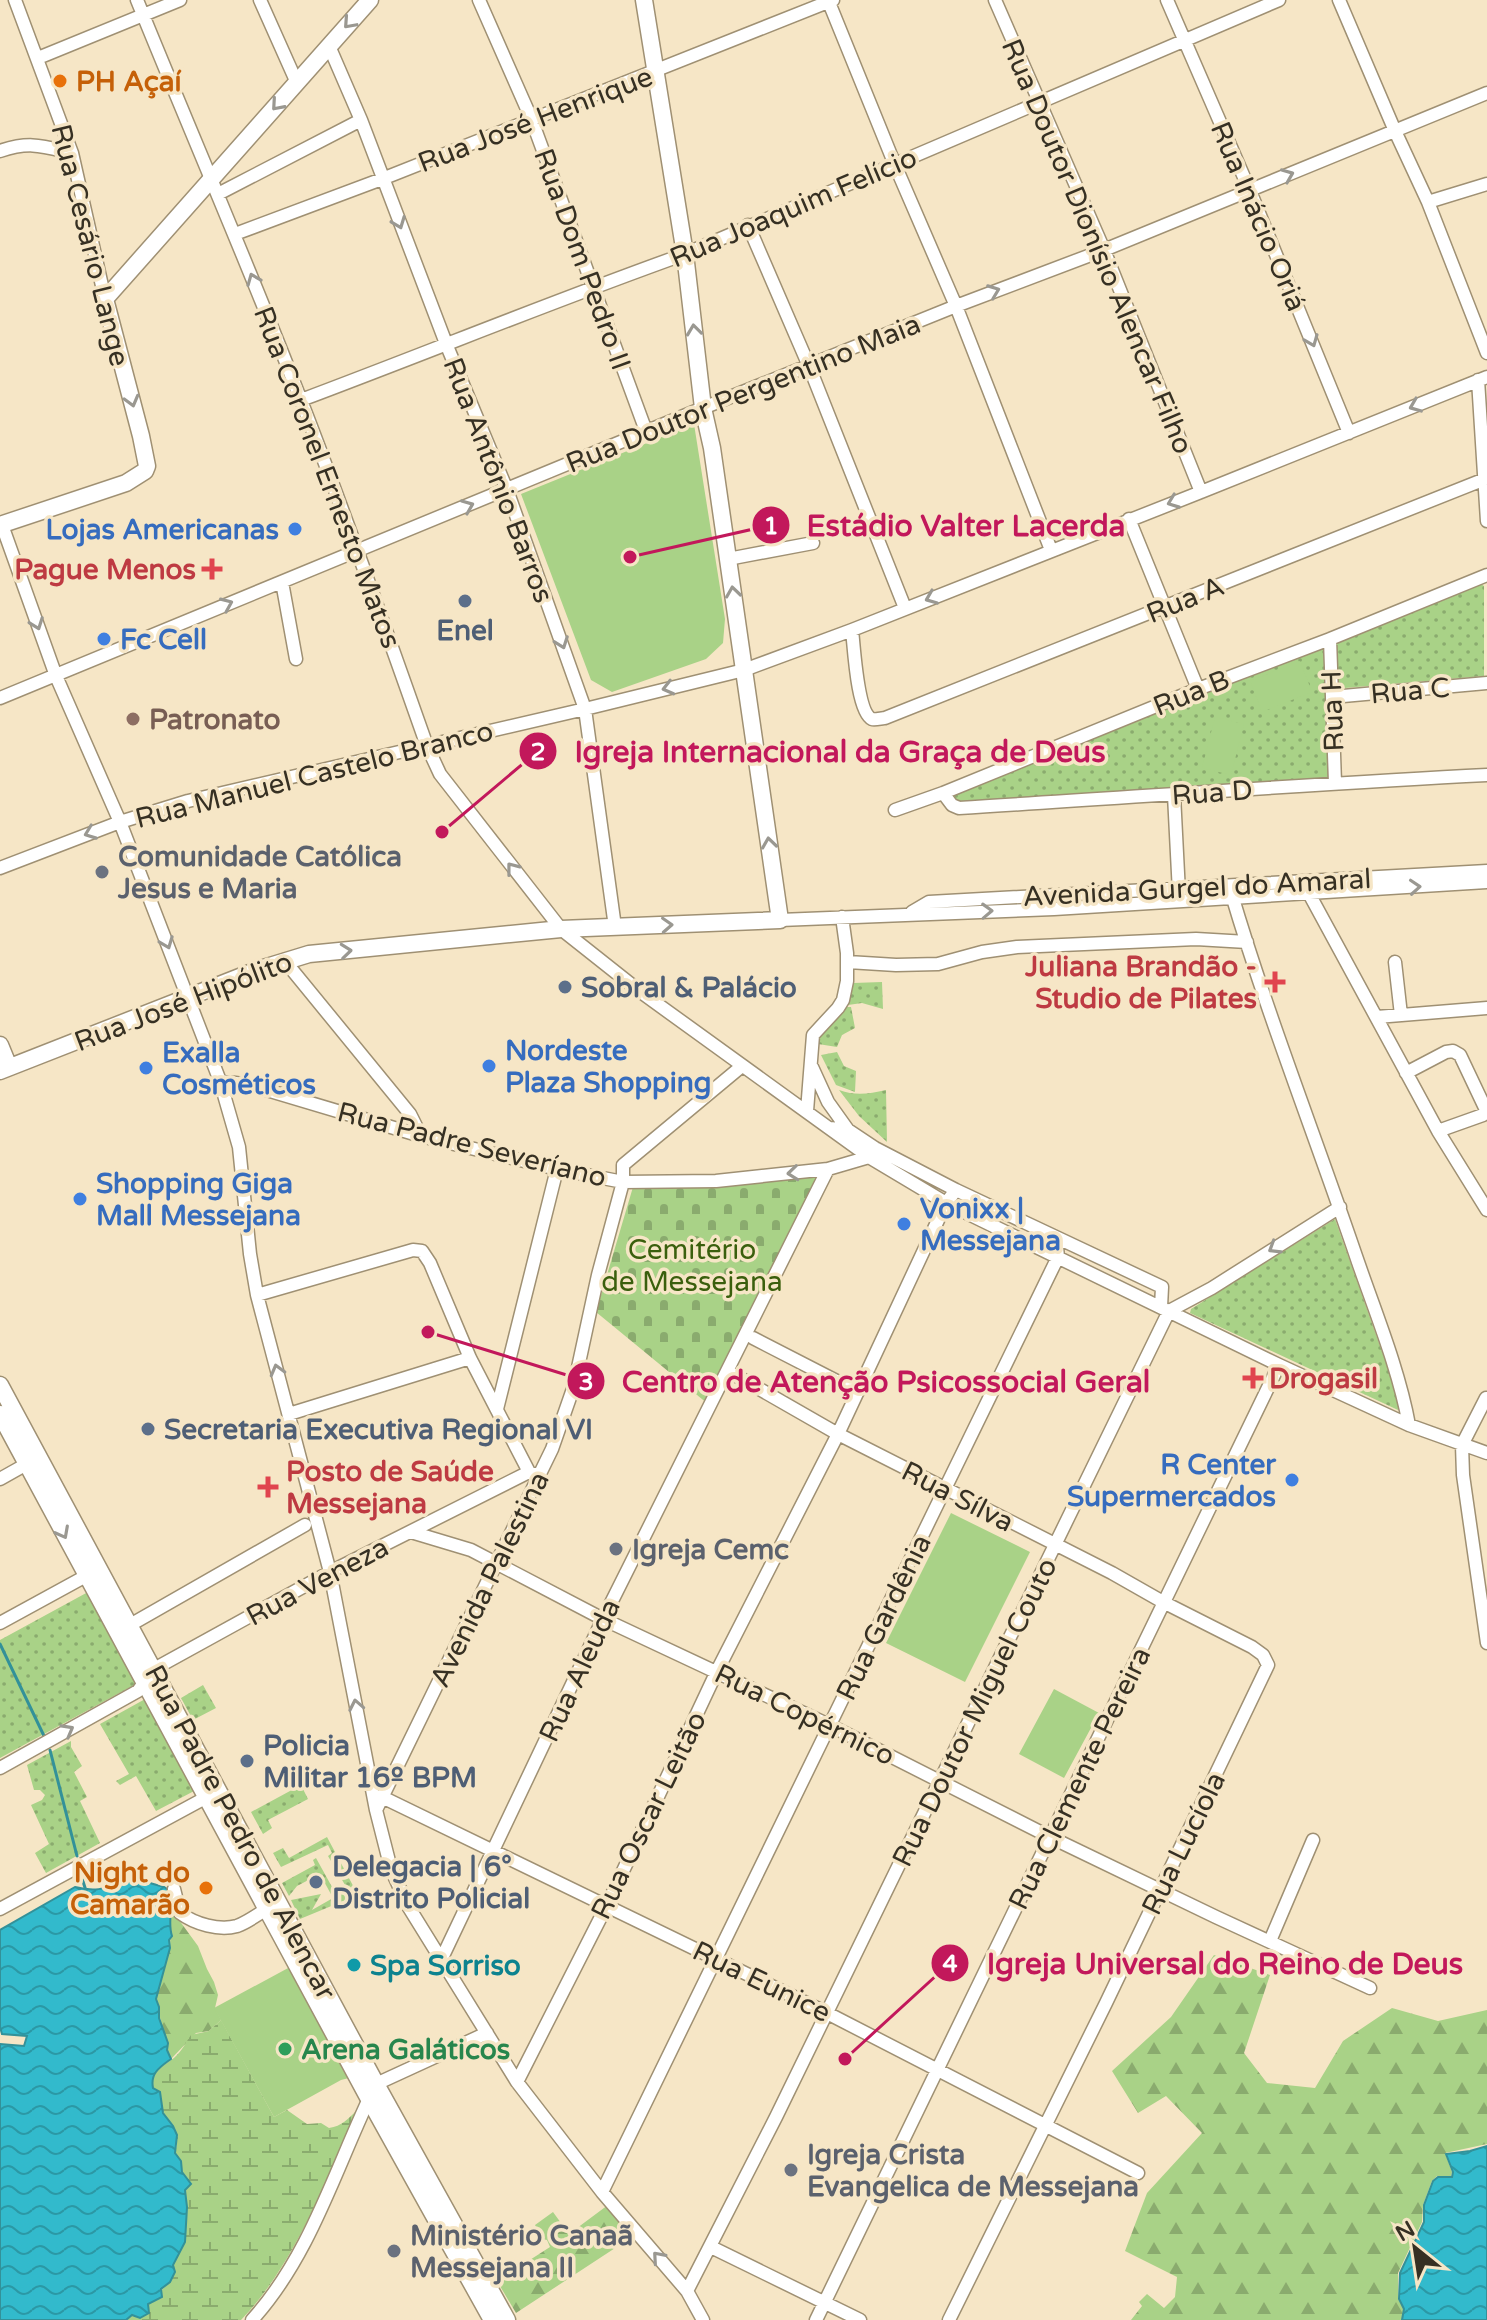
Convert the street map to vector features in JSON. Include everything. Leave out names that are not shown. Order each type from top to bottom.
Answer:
[{"type":"main road","points":[[105,299],[214,187],[297,83],[370,0]]},
{"type":"main road","points":[[644,0],[685,254],[703,408],[712,448],[780,920]]},
{"type":"main road","name":"Rua Cesário Lange","points":[[1,525],[126,483],[141,475],[147,466],[105,299]]},
{"type":"main road","name":"Avenida Gurgel do Amaral","points":[[561,929],[780,920]]},
{"type":"main road","name":"Rua José Hipólito","points":[[4,1069],[284,960],[309,954],[561,929]]},
{"type":"main road","points":[[0,1045],[4,1069]]},
{"type":"main road","name":"Rua Padre Pedro de Alencar","points":[[0,1385],[86,1576],[149,1676],[492,2320]]},
{"type":"main road","name":"Rua Padre Pedro de Alencar","points":[[0,1414],[33,1461],[130,1625],[149,1676],[207,1797],[253,1869],[267,1909],[507,2320]]},
{"type":"street","name":"Rua Cesário Lange","points":[[15,0],[72,153],[105,299]]},
{"type":"street","name":"Rua Coronel Ernesto Matos","points":[[137,0],[301,400],[427,746],[440,774],[561,929],[638,990],[869,1157],[946,1203],[1279,1365],[1409,1425],[1487,1453]]},
{"type":"street","points":[[38,58],[180,0]]},
{"type":"street","points":[[260,0],[297,83]]},
{"type":"street","name":"Rua Dom Pedro II","points":[[479,0],[531,118],[646,431]]},
{"type":"street","name":"Rua Doutor Dionísio Alencar Filho","points":[[995,0],[1104,250],[1201,492]]},
{"type":"street","name":"Rua Inácio Oriá","points":[[1167,0],[1250,191],[1349,433]]},
{"type":"street","name":"Rua Joaquim Felício","points":[[301,400],[447,346],[594,286],[685,254],[1279,0]]},
{"type":"street","points":[[1339,0],[1428,202],[1487,353]]},
{"type":"street","points":[[830,1],[895,165],[956,306],[1051,550]]},
{"type":"street","name":"Rua José Henrique","points":[[235,234],[830,1]]},
{"type":"street","name":"Rua Antônio Barros","points":[[329,46],[507,490],[585,709],[615,927]]},
{"type":"street","name":"Rua Doutor Pergentino Maia","points":[[0,698],[646,431],[1104,250],[1487,93]]},
{"type":"street","points":[[214,187],[361,120]]},
{"type":"street","points":[[0,151],[31,144],[72,153]]},
{"type":"street","points":[[1428,202],[1487,184]]},
{"type":"street","points":[[748,225],[809,366],[905,608]]},
{"type":"street","points":[[1482,378],[1487,521]]},
{"type":"street","name":"Rua Manuel Castelo Branco","points":[[0,868],[120,822],[188,801],[744,670],[1201,492],[1482,378]]},
{"type":"street","name":"Rua A","points":[[852,630],[864,708],[868,716],[874,719],[885,718],[1485,479]]},
{"type":"street","points":[[1129,519],[1198,689]]},
{"type":"street","points":[[1,525],[56,676],[120,822],[220,1081],[239,1147],[257,1295],[330,1572],[376,1810],[391,1869],[408,1906],[517,2082],[602,2192],[687,2291],[703,2320]]},
{"type":"street","points":[[728,559],[813,543]]},
{"type":"street","name":"Rua B","points":[[895,810],[1487,575]]},
{"type":"street","points":[[282,582],[296,659]]},
{"type":"street","name":"Rua H","points":[[1330,639],[1335,783]]},
{"type":"street","name":"Rua C","points":[[1332,697],[1487,683]]},
{"type":"street","name":"Rua D","points":[[943,793],[952,805],[959,808],[1487,775]]},
{"type":"street","points":[[1174,795],[1179,894]]},
{"type":"street","name":"Avenida Gurgel do Amaral","points":[[1306,888],[1487,871]]},
{"type":"street","name":"Avenida Gurgel do Amaral","points":[[780,920],[909,914],[929,902],[1487,882]]},
{"type":"street","points":[[1306,888],[1438,1131],[1487,1210]]},
{"type":"street","points":[[1231,891],[1285,1059],[1340,1207],[1405,1402],[1409,1425]]},
{"type":"street","points":[[807,1111],[813,1035],[843,1000],[848,962],[842,917]]},
{"type":"street","points":[[848,962],[938,964],[982,952],[1017,947],[1196,939],[1247,942]]},
{"type":"street","points":[[284,960],[410,1114],[421,1136]]},
{"type":"street","points":[[1395,962],[1401,1015]]},
{"type":"street","points":[[1377,1017],[1487,1008]]},
{"type":"street","points":[[1406,1073],[1446,1052],[1458,1052],[1487,1112],[1438,1131]]},
{"type":"street","name":"Avenida Palestina","points":[[376,1810],[497,1564],[534,1474],[552,1449],[574,1386],[598,1275],[623,1182],[623,1165],[742,1066]]},
{"type":"street","points":[[812,1067],[828,1102],[848,1130],[875,1148],[956,1190],[1162,1287],[1165,1309],[1212,1288],[1340,1207]]},
{"type":"street","name":"Rua Padre Severíano","points":[[220,1081],[250,1085],[421,1136],[623,1182],[716,1181],[828,1169],[869,1157]]},
{"type":"street","points":[[828,1127],[848,1130]]},
{"type":"street","points":[[886,1168],[900,1161]]},
{"type":"street","points":[[497,1409],[557,1169]]},
{"type":"street","name":"Rua Aleuda","points":[[442,1958],[603,1619],[828,1169]]},
{"type":"street","points":[[1473,1188],[1487,1185]]},
{"type":"street","name":"Rua Oscar Leitão","points":[[517,2082],[607,1905],[717,1671],[838,1434],[946,1203],[956,1190]]},
{"type":"street","points":[[1010,1216],[1015,1236]]},
{"type":"street","points":[[1056,1238],[1058,1257]]},
{"type":"street","points":[[257,1295],[413,1250],[425,1253],[470,1358],[534,1474]]},
{"type":"street","name":"Rua Gardênia","points":[[602,2192],[1058,1257]]},
{"type":"street","name":"Rua Doutor Miguel Couto","points":[[687,2291],[1056,1545],[1165,1309]]},
{"type":"street","points":[[753,1338],[858,1392]]},
{"type":"street","points":[[289,1414],[470,1358]]},
{"type":"street","name":"Rua Clemente Pereira","points":[[816,2320],[1279,1365]]},
{"type":"street","name":"Rua Sílva","points":[[728,1371],[838,1434],[1252,1647],[1263,1655],[1268,1668]]},
{"type":"street","points":[[1486,1398],[1462,1445],[1463,1475],[1487,1643]]},
{"type":"street","points":[[0,1479],[33,1461]]},
{"type":"street","name":"Rua Veneza","points":[[0,1768],[138,1691],[149,1676],[330,1572],[534,1474]]},
{"type":"street","points":[[130,1625],[305,1525]]},
{"type":"street","name":"Rua Copérnico","points":[[411,1532],[455,1544],[603,1619],[829,1725],[1050,1837],[1370,1988]]},
{"type":"street","points":[[0,1623],[86,1576]]},
{"type":"street","name":"Rua Lucíola","points":[[949,2320],[1268,1668]]},
{"type":"street","points":[[0,1909],[207,1797]]},
{"type":"street","name":"Rua Eunice","points":[[382,1797],[827,2013],[1138,2173]]},
{"type":"street","points":[[1270,1941],[1313,1840]]},
{"type":"street","points":[[174,1889],[180,1913],[196,1922],[217,1927],[237,1926],[267,1909]]},
{"type":"street","points":[[252,2320],[275,2294],[286,2275],[339,2171],[372,2091],[487,2033]]},
{"type":"street","points":[[711,2247],[860,2320]]},
{"type":"green space","points":[[694,424],[725,619],[723,643],[706,659],[612,692],[591,680],[521,494]]},
{"type":"green space","points":[[1481,584],[1484,586],[1484,676],[1345,688],[1336,681],[1336,637]]},
{"type":"green space","points":[[1330,639],[1335,783],[959,807],[944,793]]},
{"type":"green space","points":[[1300,661],[1312,692],[1262,712],[1250,681]]},
{"type":"green space","points":[[1215,717],[1244,724],[1231,775],[1202,768]]},
{"type":"green space","points":[[882,982],[883,1009],[862,1003],[848,1005],[853,983]]},
{"type":"green space","points":[[846,1007],[851,1007],[855,1028],[842,1035],[837,1047],[818,1044],[820,1036]]},
{"type":"green space","points":[[837,1052],[844,1066],[856,1071],[855,1092],[836,1085],[821,1055]]},
{"type":"green space","points":[[839,1090],[862,1094],[886,1090],[887,1142],[859,1116]]},
{"type":"green space","name":"Cemitério de Messejana","points":[[829,1172],[708,1404],[596,1312],[633,1187],[715,1187]]},
{"type":"green space","points":[[1335,1219],[1401,1405],[1398,1410],[1190,1313],[1191,1309]]},
{"type":"green space","points":[[951,1513],[1030,1552],[965,1682],[886,1643]]},
{"type":"green space","points":[[88,1592],[136,1684],[0,1758],[0,1640]]},
{"type":"green space","points":[[203,1685],[216,1708],[193,1720],[181,1698]]},
{"type":"green space","points":[[1054,1689],[1099,1713],[1064,1778],[1019,1754]]},
{"type":"green space","points":[[147,1698],[196,1790],[156,1811],[136,1776],[120,1785],[116,1781],[129,1774],[100,1724]]},
{"type":"green space","points":[[71,1741],[71,1747],[82,1766],[74,1772],[87,1797],[80,1801],[100,1843],[46,1873],[35,1853],[49,1844],[31,1805],[45,1795],[40,1790],[34,1790],[27,1765]]},
{"type":"green space","points":[[301,1785],[308,1799],[268,1820],[272,1828],[263,1834],[251,1812]]},
{"type":"green space","points":[[327,1837],[358,1895],[300,1919],[291,1900],[321,1894],[312,1910],[333,1898],[320,1874],[297,1886],[289,1896],[282,1883],[315,1865],[313,1860],[316,1858],[337,1896],[348,1890],[328,1856],[332,1853],[328,1845],[281,1867],[273,1853],[283,1848],[289,1858]]},
{"type":"green space","points":[[171,1909],[198,1946],[214,1982],[218,1995],[215,2008],[221,2020],[209,2031],[196,2033],[171,2059],[156,1999],[170,1948]]},
{"type":"green space","points":[[1214,1955],[1270,1975],[1244,2053],[1267,2083],[1315,2088],[1343,2041],[1392,2008],[1438,2021],[1487,2010],[1487,2144],[1445,2153],[1451,2176],[1437,2176],[1432,2181],[1423,2205],[1422,2222],[1398,2273],[1398,2299],[1404,2309],[1402,2320],[1131,2320],[1142,2306],[1139,2302],[1147,2294],[1164,2308],[1175,2297],[1177,2277],[1125,2251],[1147,2193],[1202,2133],[1166,2096],[1138,2113],[1112,2071],[1171,2017]]},
{"type":"green space","name":"Arena Galáticos","points":[[290,1967],[349,2078],[274,2117],[214,2008]]},
{"type":"green space","points":[[221,2020],[274,2117],[287,2110],[307,2124],[321,2123],[329,2128],[341,2124],[356,2111],[308,2221],[277,2274],[241,2320],[126,2320],[170,2282],[173,2265],[185,2242],[187,2207],[181,2161],[175,2153],[177,2144],[173,2126],[163,2113],[160,2092],[153,2088],[153,2077],[177,2055],[191,2035],[209,2031]]},
{"type":"green space","points":[[608,2205],[635,2235],[516,2313],[497,2281],[550,2247],[535,2225],[553,2212],[569,2234]]},
{"type":"water","points":[[139,1880],[164,1887],[170,1891],[171,1897],[172,1936],[156,1999],[171,2059],[157,2071],[152,2083],[153,2088],[160,2092],[163,2113],[177,2135],[175,2153],[181,2161],[182,2172],[191,2184],[185,2190],[185,2242],[173,2265],[175,2272],[170,2282],[161,2289],[162,2297],[148,2304],[149,2313],[140,2318],[132,2315],[126,2320],[0,2320],[0,2044],[24,2046],[27,2036],[2,2034],[0,2027],[0,1930],[75,1887],[101,1889]]},
{"type":"water","points":[[1487,2146],[1487,2320],[1402,2320],[1404,2309],[1399,2299],[1400,2273],[1424,2222],[1424,2205],[1433,2181],[1438,2177],[1452,2177],[1446,2154]]},
{"type":"waterway","points":[[0,1644],[45,1738]]},
{"type":"waterway","points":[[50,1750],[77,1856]]},
{"type":"waterway","points":[[81,1875],[87,1894]]},
{"type":"place","name":"PH Açaí","points":[[60,81]]},
{"type":"place","name":"Lojas Americanas","points":[[295,529]]},
{"type":"place","name":"Estádio Valter Lacerda","points":[[630,557]]},
{"type":"place","name":"Pague Menos","points":[[212,569]]},
{"type":"place","name":"Enel","points":[[465,601]]},
{"type":"place","name":"Fc Cell","points":[[104,639]]},
{"type":"place","name":"Patronato","points":[[133,719]]},
{"type":"place","name":"Igreja Internacional da Graça de Deus","points":[[442,832]]},
{"type":"place","name":"Comunidade Católica Jesus e Maria","points":[[102,872]]},
{"type":"place","name":"Juliana Brandão - Studio de Pilates","points":[[1275,982]]},
{"type":"place","name":"Sobral & Palácio","points":[[565,987]]},
{"type":"place","name":"Nordeste Plaza Shopping","points":[[489,1066]]},
{"type":"place","name":"Exalla Cosméticos","points":[[146,1068]]},
{"type":"place","name":"Shopping Giga Mall Messejana","points":[[80,1199]]},
{"type":"place","name":"Vonixx | Messejana","points":[[904,1224]]},
{"type":"place","name":"Centro de Atenção Psicossocial Geral","points":[[428,1332]]},
{"type":"place","name":"Drogasil","points":[[1253,1378]]},
{"type":"place","name":"Secretaria Executiva Regional VI","points":[[148,1429]]},
{"type":"place","name":"R Center Supermercados","points":[[1292,1480]]},
{"type":"place","name":"Posto de Saúde Messejana","points":[[268,1487]]},
{"type":"place","name":"Igreja Cemc","points":[[616,1549]]},
{"type":"place","name":"Policia Militar 16º BPM","points":[[247,1761]]},
{"type":"place","name":"Delegacia | 6° Distrito Policial","points":[[316,1882]]},
{"type":"place","name":"Night do Camarão","points":[[206,1888]]},
{"type":"place","name":"Spa Sorriso","points":[[354,1965]]},
{"type":"place","name":"Arena Galáticos","points":[[285,2049]]},
{"type":"place","name":"Igreja Universal do Reino de Deus","points":[[845,2059]]},
{"type":"place","name":"Igreja Crista Evangelica de Messejana","points":[[791,2170]]},
{"type":"place","name":"Ministério Canaã Messejana II","points":[[394,2251]]}]
